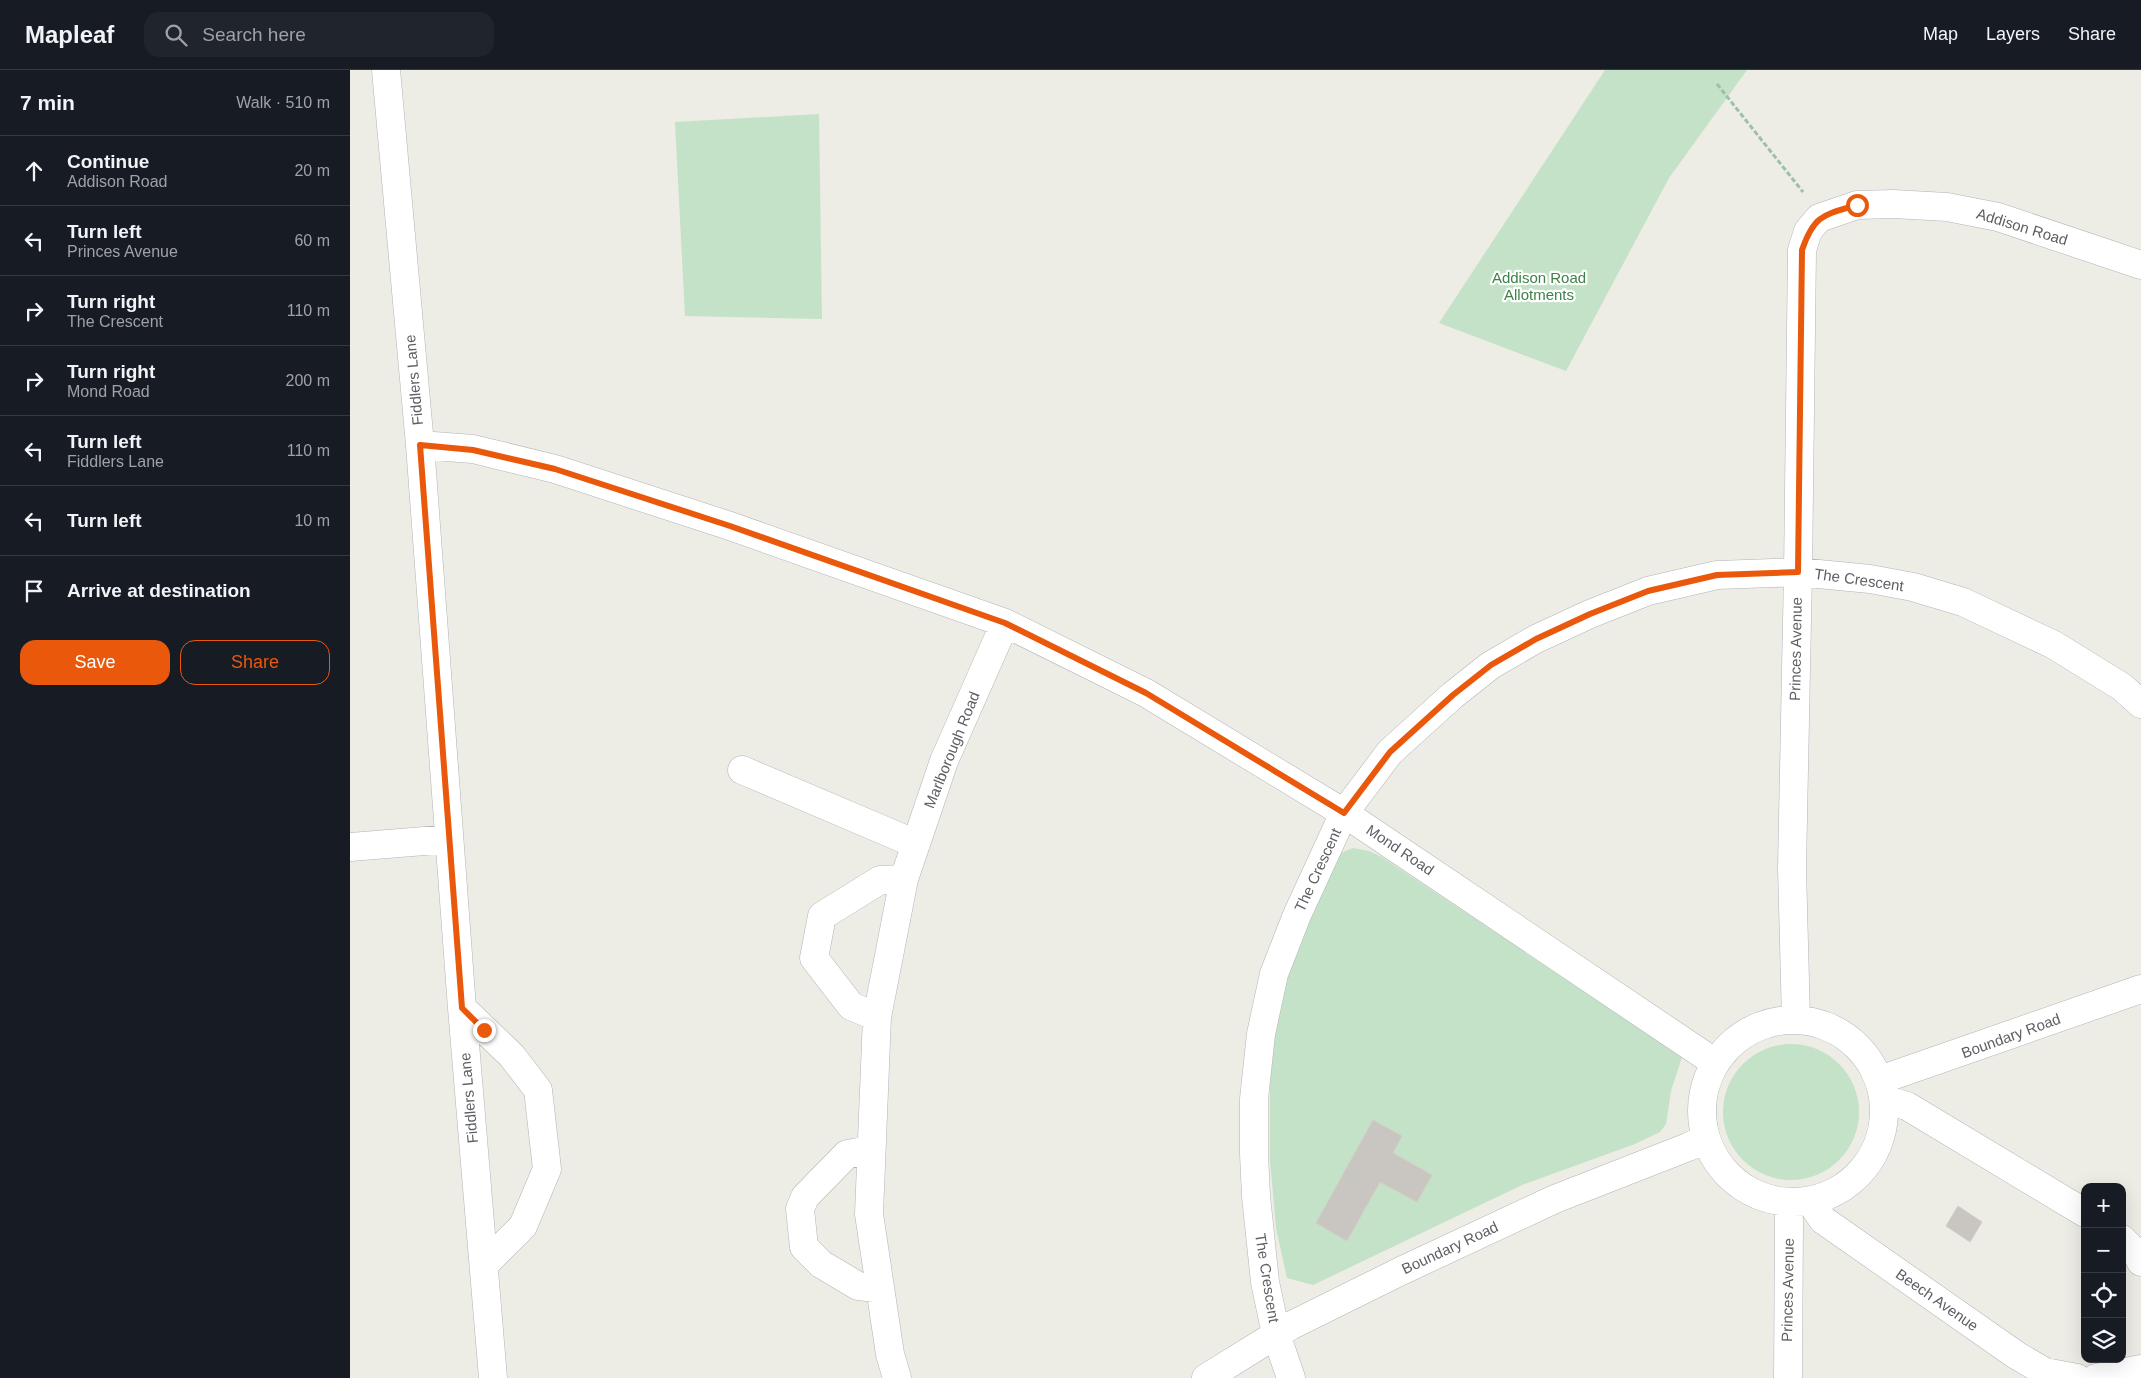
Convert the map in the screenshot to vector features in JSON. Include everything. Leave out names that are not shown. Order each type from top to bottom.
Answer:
[{"type":"street","name":"Fiddlers Lane","points":[[386,70],[420,445],[462,1008],[493,1378]]},
{"type":"street","name":"Addison Road","points":[[1819,218],[1857,205],[1893,204],[1947,207],[1998,217],[2141,265]]},
{"type":"street","name":"Princes Avenue","points":[[1796,1019],[1792,868],[1802,250],[1808,231],[1819,218]]},
{"type":"street","name":"Mond Road","points":[[420,445],[473,450],[555,469],[730,526],[1005,623],[1146,693],[1344,813],[1714,1062]]},
{"type":"street","name":"The Crescent","points":[[1291,1378],[1276,1334],[1265,1282],[1254,1162],[1254,1099],[1261,1034],[1274,974],[1297,915],[1344,813],[1390,752],[1453,695],[1491,665],[1536,639],[1590,614],[1648,591],[1717,575],[1798,572],[1870,579],[1914,587],[1963,602],[2054,645],[2122,687],[2141,704]]},
{"type":"street","name":"Marlborough Road","points":[[897,1378],[890,1354],[869,1214],[870,1150],[877,1017],[904,879],[944,761],[1005,623]]},
{"type":"street","points":[[742,770],[916,844]]},
{"type":"street","points":[[350,847],[449,839]]},
{"type":"street","points":[[877,1017],[851,1006],[814,958],[822,916],[880,880],[904,879]]},
{"type":"street","name":"Boundary Road","points":[[1882,1090],[2141,989]]},
{"type":"street","points":[[462,1008],[512,1056],[538,1090],[547,1170],[523,1226],[484,1265]]},
{"type":"street","points":[[1796,1019],[1831,1027],[1861,1049],[1882,1090],[1882,1134],[1868,1164],[1842,1188],[1799,1202],[1752,1194],[1723,1171],[1704,1139],[1701,1099],[1714,1062],[1736,1038],[1764,1023],[1796,1019]]},
{"type":"street","points":[[1882,1090],[2081,1211]]},
{"type":"street","name":"Boundary Road","points":[[1206,1378],[1276,1334],[1401,1271],[1555,1199],[1704,1139]]},
{"type":"street","points":[[870,1150],[847,1154],[804,1196],[800,1209],[804,1247],[821,1264],[858,1286],[880,1289]]},
{"type":"street","name":"Princes Avenue","points":[[1788,1378],[1789,1222],[1799,1202]]},
{"type":"street","name":"Beech Avenue","points":[[1799,1202],[2044,1372],[2076,1378]]},
{"type":"street","points":[[2126,1243],[2137,1254],[2141,1262]]},
{"type":"street","points":[[2096,1378],[2141,1369]]},
{"type":"path","points":[[1717,84],[1809,199],[1819,218]]},
{"type":"green space","name":"Addison Road Allotments","points":[[1605,70],[1747,70],[1669,178],[1566,371],[1439,323]]},
{"type":"green space","points":[[819,114],[822,319],[685,316],[675,122]]},
{"type":"green space","points":[[1353,848],[1369,851],[1382,857],[1682,1057],[1671,1091],[1666,1124],[1660,1132],[1635,1144],[1522,1185],[1313,1285],[1287,1278],[1276,1228],[1270,1160],[1270,1085],[1277,1010],[1293,946],[1338,854]]},
{"type":"green space","points":[[1791,1044],[1817,1049],[1829,1055],[1839,1064],[1848,1074],[1854,1086],[1859,1112],[1854,1138],[1848,1150],[1839,1160],[1829,1169],[1817,1175],[1791,1180],[1765,1175],[1753,1169],[1743,1160],[1734,1150],[1728,1138],[1723,1112],[1728,1086],[1734,1074],[1743,1064],[1753,1055],[1765,1049]]},
{"type":"building","points":[[1373,1120],[1402,1136],[1393,1153],[1432,1175],[1417,1202],[1380,1182],[1347,1241],[1316,1223]]},
{"type":"building","points":[[1958,1206],[1982,1222],[1970,1242],[1946,1226]]},
{"type":"route","points":[[484,1030],[462,1008],[420,445],[473,450],[555,469],[730,526],[1005,623],[1146,693],[1344,813],[1390,752],[1453,695],[1491,665],[1536,639],[1590,614],[1648,591],[1717,575],[1798,572],[1802,250],[1808,231],[1819,218],[1857,205]]}]
